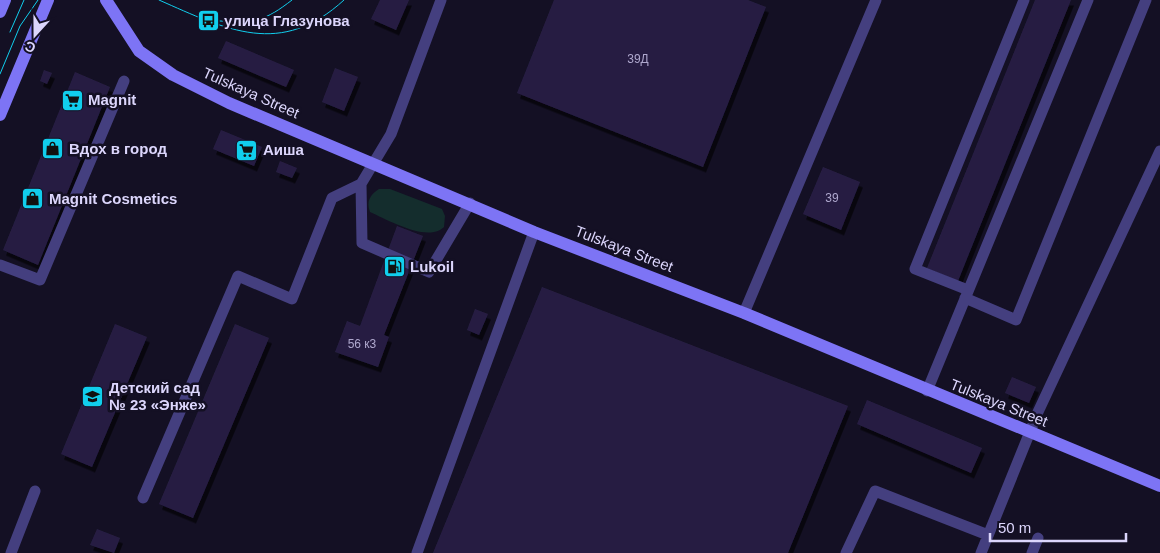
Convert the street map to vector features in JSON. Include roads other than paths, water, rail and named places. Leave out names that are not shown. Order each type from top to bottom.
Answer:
[{"type":"main road","points":[[0,12],[5,0]]},
{"type":"main road","points":[[0,115],[48,0]]},
{"type":"main road","name":"Tulskaya Street","points":[[106,0],[139,51],[173,75],[229,103],[470,203],[534,232],[744,313],[1030,434],[1160,486]]},
{"type":"lane","points":[[441,0],[399,117],[361,184],[362,244],[429,272],[470,203]]},
{"type":"lane","points":[[744,313],[876,0]]},
{"type":"lane","points":[[1024,0],[915,269],[1016,320],[1146,0]]},
{"type":"lane","points":[[927,391],[1088,0]]},
{"type":"lane","points":[[0,265],[40,280],[124,81]]},
{"type":"lane","points":[[981,553],[1022,449],[1074,333],[1160,151]]},
{"type":"lane","points":[[143,498],[238,276],[292,299],[332,198],[361,184]]},
{"type":"lane","points":[[417,553],[534,232]]},
{"type":"lane","points":[[11,553],[35,491]]},
{"type":"lane","points":[[846,553],[875,491],[988,536]]},
{"type":"lane","points":[[1032,553],[1038,538]]},
{"type":"tram line","points":[[10,32],[24,0]]},
{"type":"tram line","points":[[0,74],[20,26],[38,0]]},
{"type":"tram line","points":[[159,0],[208,21],[253,33],[276,33],[298,29],[321,18],[344,0]]},
{"type":"tram line","points":[[220,21],[242,22],[259,19],[292,0]]},
{"type":"place","name":"улица Глазунова","points":[[208,21]]},
{"type":"place","name":"Magnit","points":[[72,100]]},
{"type":"place","name":"Вдох в город","points":[[53,149]]},
{"type":"place","name":"Аиша","points":[[247,150]]},
{"type":"place","name":"Magnit Cosmetics","points":[[33,199]]},
{"type":"place","name":"Lukoil","points":[[394,267]]},
{"type":"place","name":"Детский сад № 23 «Энже»","points":[[93,397]]}]
